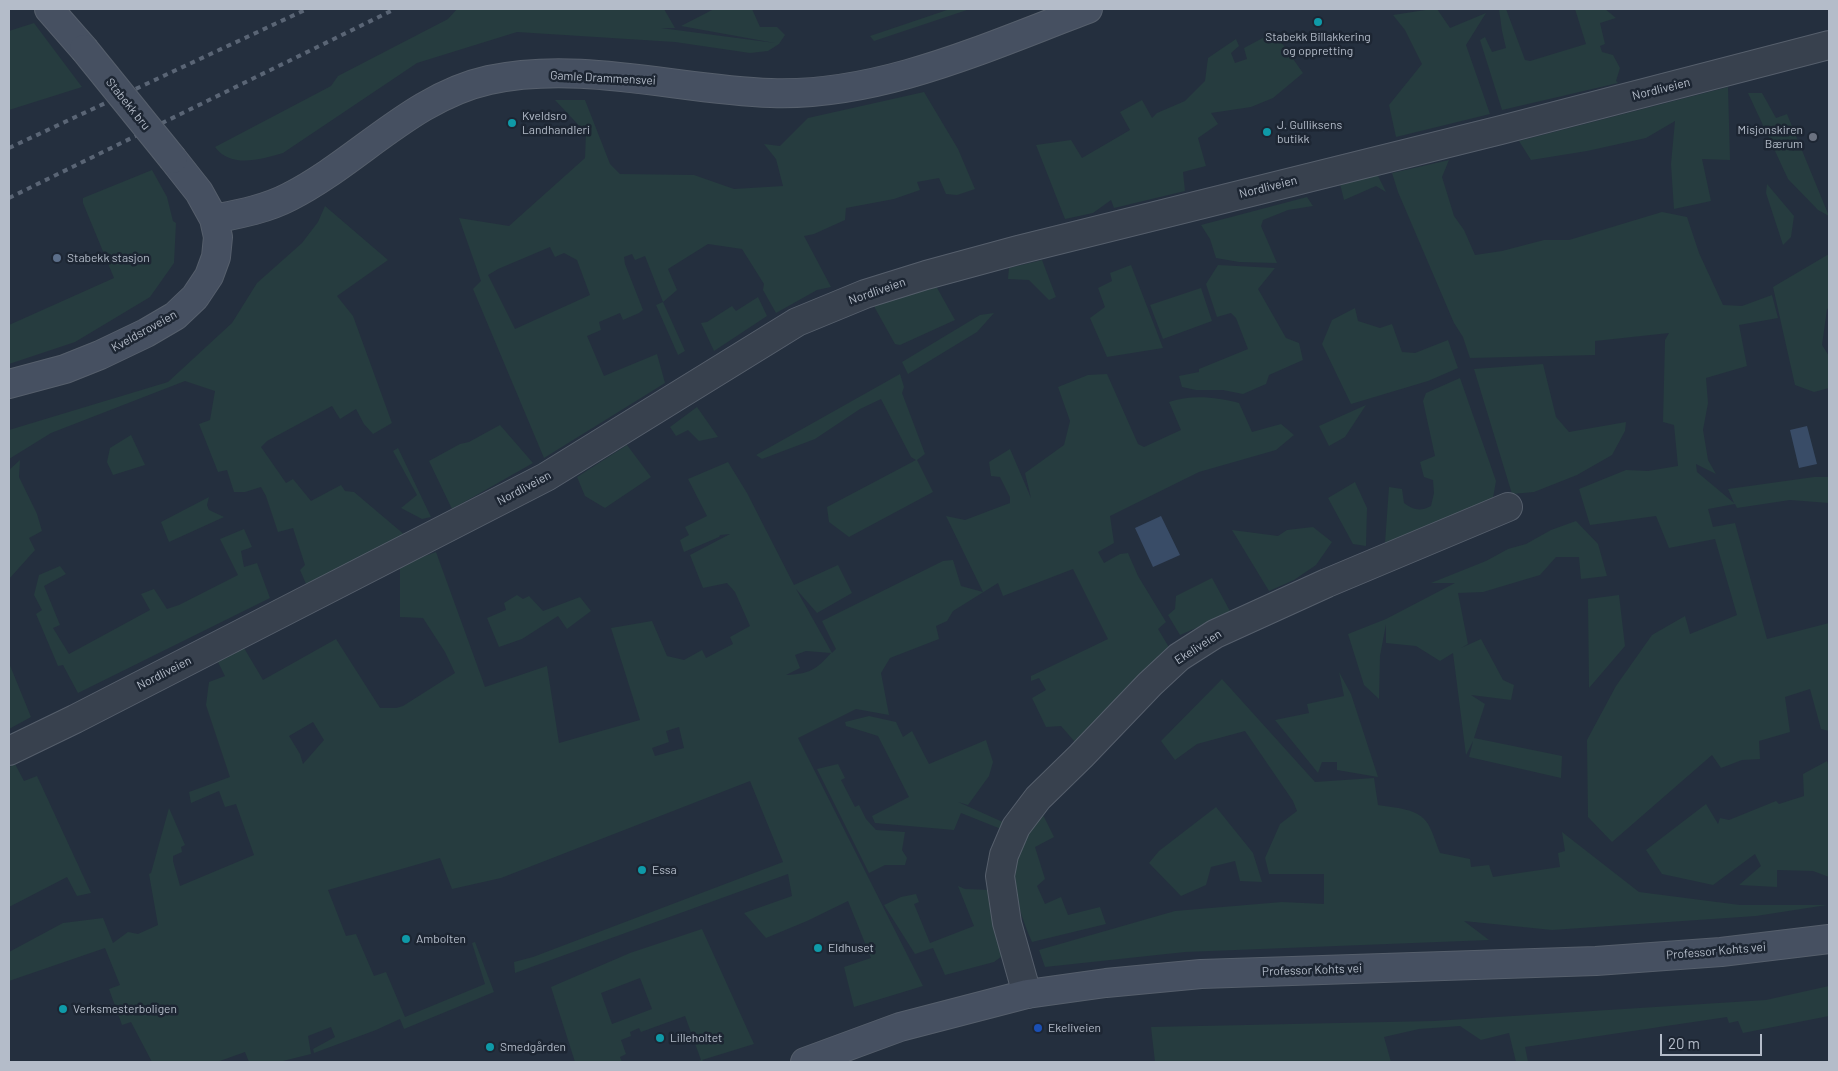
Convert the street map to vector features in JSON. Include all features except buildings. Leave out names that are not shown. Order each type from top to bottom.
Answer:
[{"type":"main road","name":"Stabekk bru","points":[[49,9],[84,49],[199,192],[214,219]]},
{"type":"main road","name":"Gamle Drammensvei","points":[[214,219],[272,205],[290,196],[328,173],[391,127],[460,89],[487,80],[520,75],[574,74],[772,93],[811,92],[852,86],[929,68],[1088,9]]},
{"type":"main road","name":"Kveldsroveien","points":[[9,384],[65,369],[100,355],[175,316],[196,297],[209,276],[216,256],[218,237],[214,219]]},
{"type":"main road","name":"Professor Kohts vei","points":[[805,1062],[900,1027],[1027,994],[1106,983],[1201,974],[1596,961],[1721,952],[1829,939]]},
{"type":"street","name":"Nordliveien","points":[[9,751],[75,719],[553,473],[798,322],[865,294],[1018,250],[1494,132],[1829,45]]},
{"type":"street","name":"Ekeliveien","points":[[1027,994],[1006,915],[1000,876],[1004,855],[1016,827],[1038,798],[1082,756],[1150,684],[1179,657],[1214,634],[1326,583],[1508,507]]},
{"type":"green space","points":[[457,9],[664,9],[675,28],[661,28],[775,43],[681,26],[714,9],[752,9],[760,27],[777,27],[785,35],[779,44],[768,51],[750,53],[675,42],[517,32],[417,63],[283,153],[256,160],[238,160],[229,158],[215,147],[331,86],[338,76],[448,19]]},
{"type":"green space","points":[[950,9],[970,9],[874,41],[870,36]]},
{"type":"green space","points":[[1437,9],[1450,28],[1486,13],[1466,45],[1490,114],[1396,137],[1389,105],[1422,64],[1405,30],[1393,15]]},
{"type":"green space","points":[[1499,9],[1506,9],[1525,60],[1530,61],[1586,44],[1575,9],[1605,9],[1616,18],[1600,23],[1605,44],[1600,46],[1602,52],[1613,55],[1620,68],[1616,81],[1618,83],[1502,110],[1480,40],[1485,37],[1492,52],[1506,48]]},
{"type":"green space","points":[[34,23],[82,87],[9,110],[9,31]]},
{"type":"green space","points":[[1274,32],[1303,73],[1273,98],[1251,107],[1211,113],[1218,124],[1198,138],[1206,166],[1183,172],[1185,191],[1114,208],[1111,200],[1093,213],[1065,219],[1036,145],[1071,140],[1082,158],[1130,130],[1120,112],[1142,100],[1152,118],[1157,113],[1185,101],[1205,81],[1208,58],[1236,39],[1239,46],[1231,53],[1235,63],[1247,59],[1244,48]]},
{"type":"green space","points":[[1728,87],[1730,160],[1702,159],[1711,201],[1674,209],[1671,164],[1675,121],[1646,138],[1587,151],[1531,160],[1519,141]]},
{"type":"green space","points":[[924,92],[958,149],[975,189],[957,195],[946,194],[939,178],[917,182],[920,190],[894,199],[846,208],[845,220],[814,234],[804,236],[831,287],[817,290],[776,313],[763,290],[764,284],[742,249],[708,244],[668,269],[677,290],[663,302],[645,256],[635,260],[632,254],[624,257],[643,310],[623,320],[620,313],[599,322],[601,330],[587,336],[604,376],[657,354],[665,383],[544,458],[473,289],[481,281],[459,218],[509,226],[585,158],[586,133],[555,100],[585,100],[610,164],[620,174],[694,175],[734,189],[783,186],[776,159],[764,144],[780,146],[808,118]],"holes":[[[550,247],[555,257],[564,253],[577,260],[590,295],[515,329],[488,275]]]},
{"type":"green space","points":[[1748,93],[1762,93],[1776,118],[1787,114],[1829,216],[1818,210],[1788,179]]},
{"type":"green space","points":[[1449,160],[1442,177],[1454,216],[1464,230],[1475,255],[1502,251],[1544,240],[1569,240],[1662,212],[1687,217],[1699,253],[1723,305],[1742,306],[1772,295],[1778,318],[1739,325],[1747,366],[1706,378],[1708,403],[1703,430],[1708,460],[1716,474],[1696,464],[1697,472],[1734,503],[1728,489],[1814,477],[1829,477],[1829,503],[1790,500],[1737,508],[1735,504],[1708,509],[1713,527],[1735,523],[1767,639],[1829,623],[1829,731],[1821,729],[1810,689],[1785,697],[1790,732],[1759,741],[1760,759],[1742,760],[1721,768],[1712,755],[1612,842],[1588,817],[1587,740],[1616,686],[1652,635],[1685,616],[1690,634],[1737,615],[1715,539],[1669,548],[1656,516],[1590,525],[1579,489],[1626,470],[1648,471],[1678,466],[1674,425],[1663,422],[1665,340],[1669,333],[1595,341],[1595,355],[1470,358],[1463,337],[1454,323],[1398,192],[1392,173]]},
{"type":"green space","points":[[152,170],[167,197],[173,221],[176,223],[174,263],[150,297],[75,342],[9,364],[9,325],[114,278],[83,203],[83,198]]},
{"type":"green space","points":[[1377,174],[1386,192],[1376,186],[1344,200],[1340,184]]},
{"type":"green space","points":[[1767,184],[1794,216],[1791,237],[1783,245],[1766,193]]},
{"type":"green space","points":[[1307,197],[1313,206],[1288,210],[1263,220],[1261,226],[1277,263],[1239,262],[1216,258],[1210,239],[1201,225]]},
{"type":"green space","points":[[325,206],[388,260],[337,296],[353,316],[392,423],[373,434],[364,424],[356,409],[340,419],[332,406],[267,441],[261,447],[286,483],[293,479],[311,501],[341,485],[345,491],[354,492],[406,536],[306,584],[300,570],[305,565],[293,528],[278,532],[261,487],[245,492],[234,492],[227,470],[218,472],[199,424],[210,420],[215,391],[185,381],[51,433],[9,459],[9,430],[168,382],[232,323],[257,283],[302,243],[318,222]]},
{"type":"green space","points":[[1829,254],[1829,308],[1827,309],[1822,345],[1829,356],[1829,388],[1814,392],[1795,385],[1773,287]]},
{"type":"green space","points":[[1042,260],[1056,297],[1049,300],[1029,280],[1008,279],[1009,268]]},
{"type":"green space","points":[[1131,265],[1163,348],[1107,357],[1090,318],[1105,307],[1098,288],[1112,281],[1110,273]]},
{"type":"green space","points":[[1218,265],[1275,268],[1258,289],[1286,338],[1299,343],[1303,360],[1269,375],[1266,384],[1243,394],[1223,390],[1196,390],[1182,387],[1179,376],[1199,372],[1199,369],[1248,349],[1236,318],[1231,313],[1217,317],[1206,284]]},
{"type":"green space","points":[[936,286],[955,320],[900,345],[895,344],[875,308],[874,301]]},
{"type":"green space","points":[[1201,288],[1212,321],[1163,339],[1150,305]]},
{"type":"green space","points":[[758,297],[767,316],[714,351],[701,323],[707,322],[732,306],[736,311]]},
{"type":"green space","points":[[663,302],[685,351],[678,355],[656,305]]},
{"type":"green space","points":[[1355,308],[1358,321],[1380,328],[1392,324],[1402,352],[1415,353],[1448,340],[1458,368],[1428,381],[1351,404],[1322,344],[1332,320]]},
{"type":"green space","points":[[994,313],[977,332],[908,374],[902,362],[980,315]]},
{"type":"green space","points":[[1543,364],[1556,417],[1569,432],[1626,422],[1625,431],[1612,455],[1577,475],[1534,492],[1512,494],[1474,369]]},
{"type":"green space","points":[[900,374],[904,387],[902,393],[925,454],[917,460],[933,492],[849,537],[829,522],[827,507],[916,460],[911,457],[881,399],[860,409],[815,439],[762,459],[756,455]]},
{"type":"green space","points":[[1107,374],[1138,444],[1144,447],[1181,430],[1169,402],[1195,397],[1222,399],[1239,403],[1252,432],[1281,424],[1294,435],[1276,450],[1199,472],[1110,516],[1114,543],[1098,552],[1104,563],[1120,554],[1128,553],[1138,576],[1166,622],[1158,629],[1170,649],[1075,742],[1061,726],[1046,727],[1032,698],[1046,690],[1039,678],[1031,681],[1031,676],[1108,639],[1073,569],[1003,596],[998,583],[953,611],[947,621],[936,626],[939,639],[890,658],[881,673],[889,715],[856,709],[798,738],[923,986],[854,1007],[844,967],[871,958],[848,901],[766,938],[744,913],[792,896],[788,874],[515,973],[514,962],[533,957],[783,862],[750,781],[501,878],[452,889],[440,858],[328,890],[346,936],[356,934],[374,976],[386,972],[405,1017],[485,984],[472,943],[475,942],[494,992],[404,1029],[400,1019],[314,1053],[313,1049],[335,1037],[331,1027],[308,1036],[311,1054],[279,1062],[249,1062],[245,1052],[217,1062],[152,1062],[131,1022],[122,1025],[109,989],[120,985],[105,948],[9,981],[9,952],[63,923],[103,918],[113,943],[128,932],[138,934],[158,925],[149,874],[151,873],[169,808],[185,845],[181,847],[182,852],[173,856],[180,886],[254,855],[236,804],[225,807],[219,791],[191,803],[189,792],[230,777],[206,705],[209,682],[225,676],[218,662],[244,648],[263,680],[336,639],[380,708],[403,706],[455,673],[445,652],[423,618],[400,617],[400,565],[436,552],[485,687],[547,666],[559,743],[640,720],[611,628],[652,621],[667,656],[684,660],[702,650],[706,658],[733,644],[730,637],[750,626],[735,592],[727,583],[703,588],[690,555],[730,534],[720,535],[684,552],[680,540],[689,535],[685,527],[707,516],[688,479],[728,462],[747,493],[794,585],[838,565],[852,593],[817,613],[796,589],[832,653],[836,649],[822,621],[943,561],[953,560],[961,586],[983,592],[946,516],[965,520],[1010,503],[1010,497],[1000,477],[991,476],[989,462],[1010,449],[1031,498],[1025,473],[1064,445],[1070,421],[1058,387],[1088,375]],"holes":[[[806,651],[831,653],[812,670],[801,674],[786,675],[800,668],[795,655]],[[313,722],[324,740],[303,764],[300,754],[289,736]],[[679,727],[684,748],[655,756],[652,748],[669,742],[666,731]]]},
{"type":"green space","points":[[1460,378],[1496,481],[1493,498],[1385,543],[1389,487],[1402,489],[1404,503],[1410,507],[1420,510],[1431,506],[1434,493],[1433,480],[1424,477],[1420,462],[1435,456],[1423,401],[1426,393]]},
{"type":"green space","points":[[1366,405],[1345,437],[1329,446],[1319,426]]},
{"type":"green space","points":[[697,407],[718,437],[699,441],[688,430],[676,436],[670,427]]},
{"type":"green space","points":[[500,425],[533,463],[452,509],[429,461]]},
{"type":"green space","points":[[131,435],[145,465],[113,475],[107,462],[110,448]]},
{"type":"green space","points":[[627,445],[651,477],[605,508],[585,496],[577,477]]},
{"type":"green space","points":[[398,448],[431,517],[422,519],[401,508],[417,495],[393,451]]},
{"type":"green space","points":[[20,460],[19,477],[37,514],[42,531],[29,538],[35,550],[9,579],[9,470]]},
{"type":"green space","points":[[1355,482],[1367,508],[1366,546],[1353,544],[1328,498]]},
{"type":"green space","points":[[209,497],[207,505],[209,510],[224,517],[169,542],[161,522]]},
{"type":"green space","points":[[1576,521],[1598,544],[1607,576],[1581,579],[1579,557],[1556,557],[1540,575],[1483,592],[1458,593],[1468,644],[1461,648],[1481,639],[1503,680],[1514,685],[1511,700],[1471,695],[1485,704],[1474,738],[1562,756],[1561,778],[1469,757],[1473,741],[1466,755],[1453,653],[1440,661],[1416,646],[1386,643],[1386,624],[1380,656],[1379,699],[1364,685],[1348,634],[1386,619],[1455,583],[1431,583],[1486,561],[1508,549],[1526,544],[1551,530]]},
{"type":"green space","points":[[1313,527],[1332,542],[1316,565],[1294,580],[1269,591],[1232,530],[1278,536],[1287,530]]},
{"type":"green space","points":[[244,529],[252,547],[241,551],[244,567],[257,563],[270,598],[78,693],[63,665],[58,666],[36,614],[42,610],[34,595],[39,575],[60,566],[66,574],[44,586],[60,625],[53,628],[69,654],[150,610],[141,594],[154,589],[167,609],[179,605],[238,575],[220,539]]},
{"type":"green space","points":[[1212,578],[1231,613],[1180,635],[1168,615],[1175,609],[1176,596]]},
{"type":"green space","points":[[517,595],[523,599],[529,596],[543,611],[580,597],[591,611],[567,629],[558,616],[522,639],[499,647],[487,618],[506,610],[504,603]]},
{"type":"green space","points":[[1619,595],[1625,646],[1589,688],[1588,599]]},
{"type":"green space","points":[[9,663],[31,717],[9,729]]},
{"type":"green space","points":[[1339,672],[1351,694],[1378,777],[1337,770],[1337,762],[1322,762],[1318,773],[1275,720],[1309,713],[1307,704],[1344,696]]},
{"type":"green space","points":[[1222,679],[1315,782],[1374,778],[1378,805],[1406,810],[1419,815],[1430,827],[1440,853],[1470,859],[1471,867],[1489,865],[1493,877],[1560,867],[1558,853],[1565,851],[1562,832],[1639,892],[1740,905],[1827,905],[1756,916],[1552,930],[1464,921],[1489,940],[1185,952],[1045,967],[1039,950],[1175,911],[1282,902],[1324,904],[1324,874],[1269,874],[1265,858],[1280,824],[1297,811],[1293,801],[1245,731],[1197,744],[1175,760],[1161,741]]},
{"type":"green space","points":[[869,716],[896,722],[903,737],[912,731],[929,764],[986,740],[993,762],[989,776],[968,805],[958,802],[1005,823],[1001,829],[961,813],[954,830],[875,823],[872,816],[909,797],[878,736],[846,726],[845,722]]},
{"type":"green space","points":[[1827,761],[1829,767],[1829,877],[1813,871],[1777,870],[1777,887],[1739,885],[1761,866],[1755,854],[1713,885],[1662,874],[1646,850],[1706,804],[1718,824],[1720,818],[1729,820],[1776,801],[1779,804],[1804,796],[1803,774]]},
{"type":"green space","points":[[15,764],[24,781],[37,776],[91,893],[77,896],[67,877],[9,907],[9,767]]},
{"type":"green space","points":[[838,764],[845,778],[841,780],[855,807],[859,805],[866,819],[876,830],[905,832],[902,850],[907,858],[905,865],[885,865],[869,873],[817,769]]},
{"type":"green space","points":[[1216,807],[1253,853],[1262,882],[1240,881],[1235,861],[1211,867],[1206,885],[1181,896],[1149,863],[1159,851]]},
{"type":"green space","points":[[1043,815],[1054,837],[1035,847],[1045,879],[1037,886],[1045,904],[1061,897],[1068,915],[1100,907],[1106,924],[1032,942],[1020,908],[1016,892],[1015,875],[1022,844],[1030,829]]},
{"type":"green space","points":[[958,886],[965,889],[992,890],[1005,954],[994,962],[945,975],[933,948],[915,954],[884,905],[901,897],[916,894],[919,902],[914,904],[930,943],[974,926]]},
{"type":"green space","points":[[702,929],[754,1044],[702,1060],[705,1062],[697,1062],[701,1060],[685,1016],[641,1032],[639,1028],[630,1032],[631,1036],[621,1040],[626,1054],[620,1057],[622,1062],[575,1062],[551,987],[630,953]],"holes":[[[640,978],[652,1009],[612,1024],[601,993]]]},
{"type":"green space","points":[[1829,986],[1829,1016],[1743,1033],[1738,1021],[1729,1023],[1727,1017],[1525,1047],[1528,1062],[1516,1062],[1509,1033],[1481,1040],[1460,1026],[1419,1029],[1384,1037],[1391,1062],[1155,1062],[1151,1027],[1434,1021],[1766,1000]]},
{"type":"water","points":[[1807,426],[1817,464],[1799,468],[1790,430]]},
{"type":"water","points":[[1161,516],[1180,555],[1153,567],[1135,528]]},
{"type":"railway","points":[[9,148],[307,9]]},
{"type":"railway","points":[[9,198],[395,9]]},
{"type":"place","name":"Stabekk Billakkering og oppretting","points":[[1318,22]]},
{"type":"place","name":"Kveldsro Landhandleri","points":[[512,123]]},
{"type":"place","name":"J. Gulliksens butikk","points":[[1267,132]]},
{"type":"place","name":"Misjonskiren Bærum","points":[[1813,137]]},
{"type":"place","name":"Stabekk stasjon","points":[[57,258]]},
{"type":"place","name":"Essa","points":[[642,870]]},
{"type":"place","name":"Ambolten","points":[[406,939]]},
{"type":"place","name":"Eldhuset","points":[[818,948]]},
{"type":"place","name":"Verksmesterboligen","points":[[63,1009]]},
{"type":"place","name":"Ekeliveien","points":[[1038,1028]]},
{"type":"place","name":"Lilleholtet","points":[[660,1038]]},
{"type":"place","name":"Smedgården","points":[[490,1047]]}]
